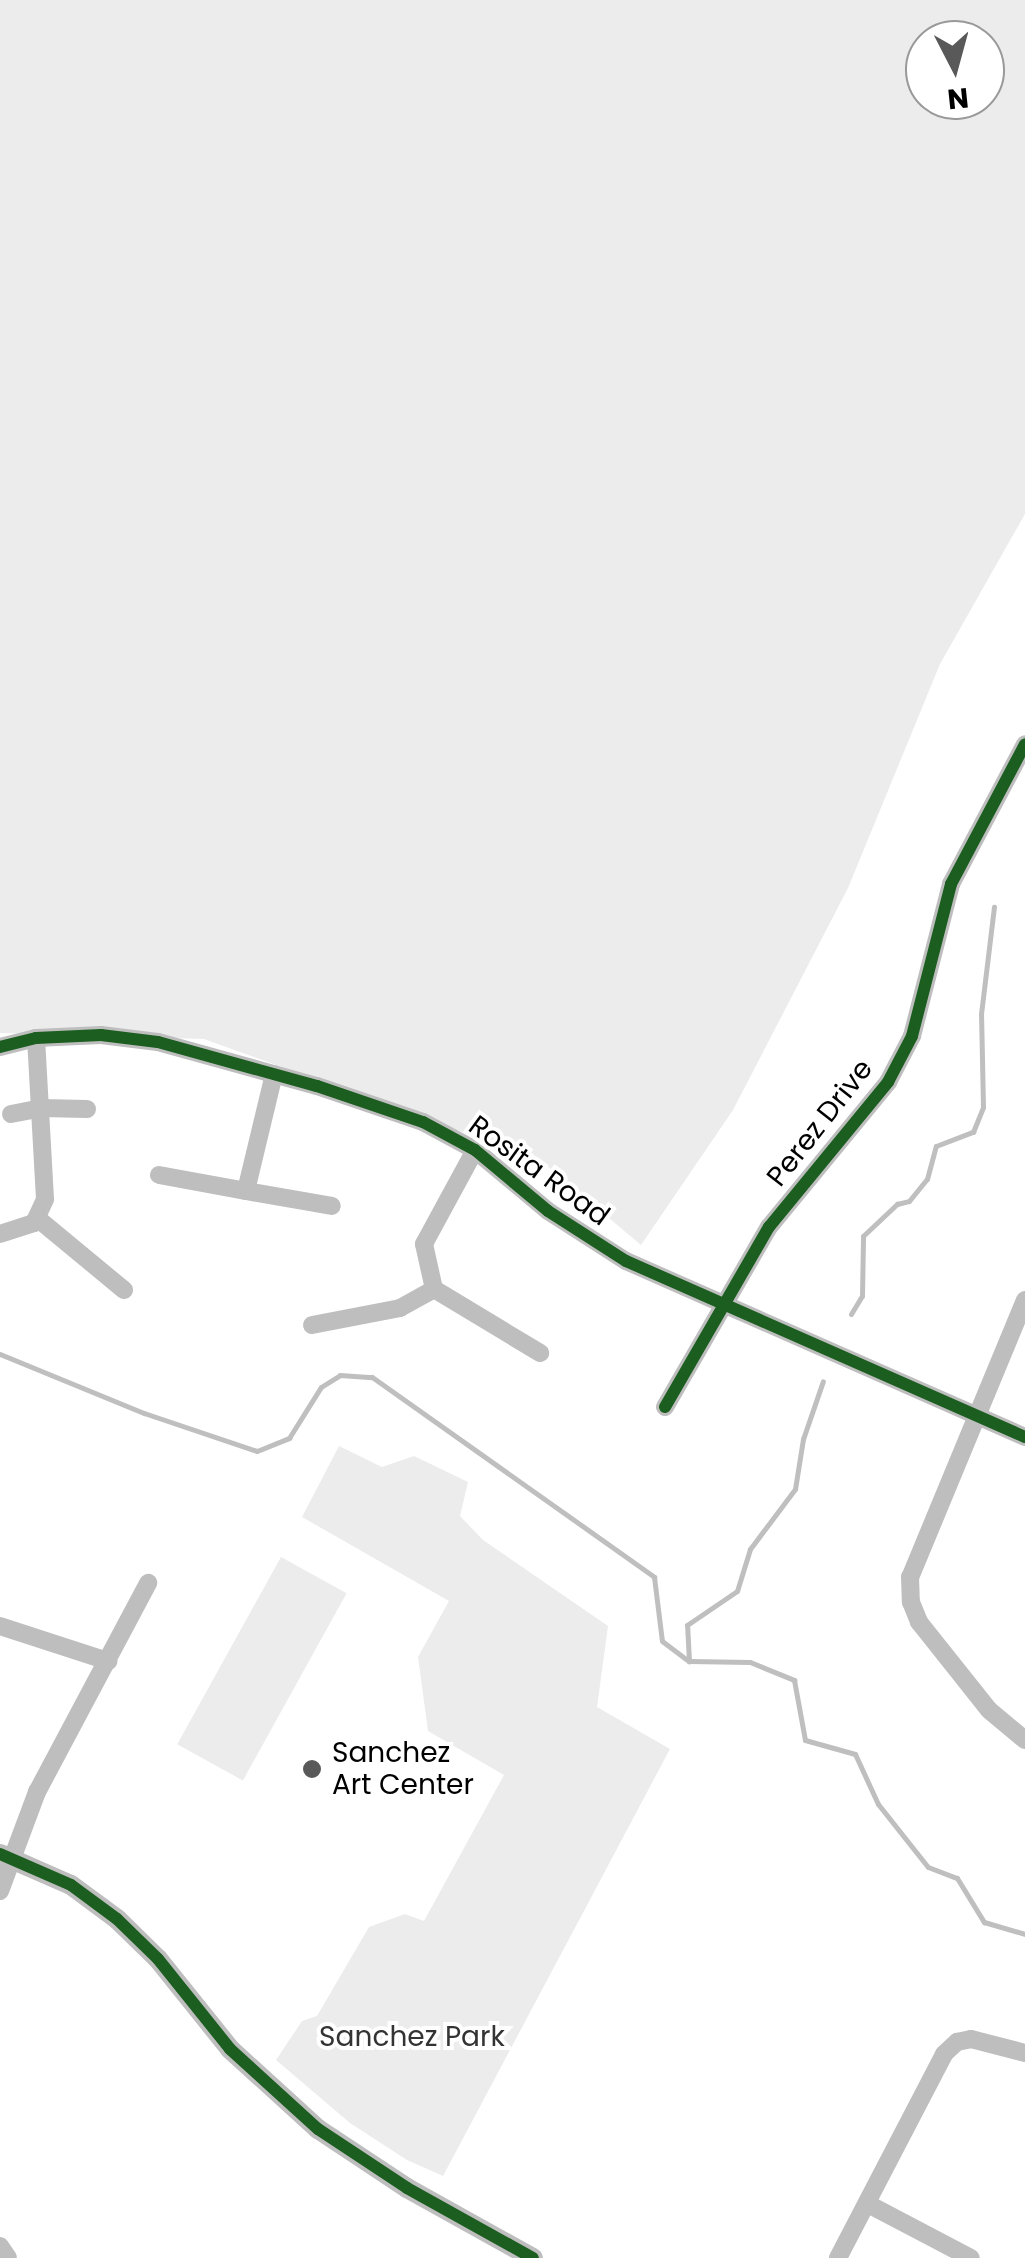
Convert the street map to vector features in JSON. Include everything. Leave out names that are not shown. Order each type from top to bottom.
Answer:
[{"type":"street","name":"Perez Drive","points":[[664,1407],[769,1228],[888,1082],[917,1019],[951,884],[1025,744]]},
{"type":"street","name":"Rosita Road","points":[[0,1046],[36,1038],[101,1036],[158,1042],[424,1122],[474,1150],[586,1238],[722,1306],[1025,1437]]},
{"type":"street","points":[[0,1234],[34,1223],[45,1199],[36,1038]]},
{"type":"street","points":[[246,1191],[274,1074]]},
{"type":"street","points":[[10,1114],[40,1108],[87,1109]]},
{"type":"street","points":[[474,1150],[424,1244],[434,1289],[540,1353]]},
{"type":"street","points":[[159,1175],[332,1206]]},
{"type":"street","points":[[37,1218],[124,1290]]},
{"type":"street","points":[[312,1325],[400,1308],[434,1289]]},
{"type":"street","points":[[1025,1300],[974,1414],[910,1577],[911,1602],[931,1639],[989,1710],[1025,1740]]},
{"type":"street","points":[[0,1892],[6,1856],[148,1583]]},
{"type":"street","points":[[0,1626],[108,1662]]},
{"type":"street","points":[[6,1856],[71,1885],[117,1919],[158,1960],[230,2049],[318,2130],[407,2188],[534,2258]]},
{"type":"street","points":[[838,2258],[944,2054],[957,2042],[971,2039],[1025,2053]]},
{"type":"street","points":[[868,2204],[972,2258]]},
{"type":"street","points":[[0,2246],[8,2258]]},
{"type":"green space","points":[[0,0],[1025,0],[1025,514],[940,664],[848,888],[733,1110],[641,1245],[540,1160],[204,1039],[0,1033]]},
{"type":"green space","name":"Sanchez Park","points":[[339,1446],[382,1467],[414,1456],[468,1482],[460,1516],[483,1540],[608,1626],[597,1707],[670,1749],[443,2176],[407,2160],[350,2123],[276,2060],[302,2021],[317,2016],[369,1927],[405,1914],[424,1921],[504,1775],[428,1731],[418,1657],[449,1601],[302,1517]]},
{"type":"green space","points":[[281,1557],[347,1593],[243,1781],[177,1744]]},
{"type":"waterway","points":[[851,1314],[862,1296],[863,1236],[897,1204],[909,1201],[927,1179],[936,1146],[973,1132],[983,1107],[981,1014],[994,907]]},
{"type":"waterway","points":[[0,1354],[144,1413],[257,1451],[289,1438],[321,1387],[340,1375],[372,1377],[654,1577],[662,1641],[689,1661]]},
{"type":"waterway","points":[[689,1661],[687,1625],[737,1591],[750,1549],[795,1489],[803,1439],[823,1381]]},
{"type":"waterway","points":[[689,1661],[750,1662],[794,1680],[805,1740],[855,1754],[878,1804],[928,1867],[957,1878],[984,1922],[1025,1934]]},
{"type":"cycle path","points":[[665,1407],[769,1227],[888,1082],[912,1036],[951,884],[1025,744]]},
{"type":"cycle path","points":[[0,1047],[36,1038],[101,1035],[158,1042],[317,1086],[423,1122],[475,1150],[548,1211],[626,1261],[1025,1437]]},
{"type":"cycle path","points":[[0,1854],[71,1885],[117,1919],[158,1959],[230,2049],[318,2129],[407,2188],[533,2258]]},
{"type":"place","name":"Sanchez Art Center","points":[[312,1769]]}]
